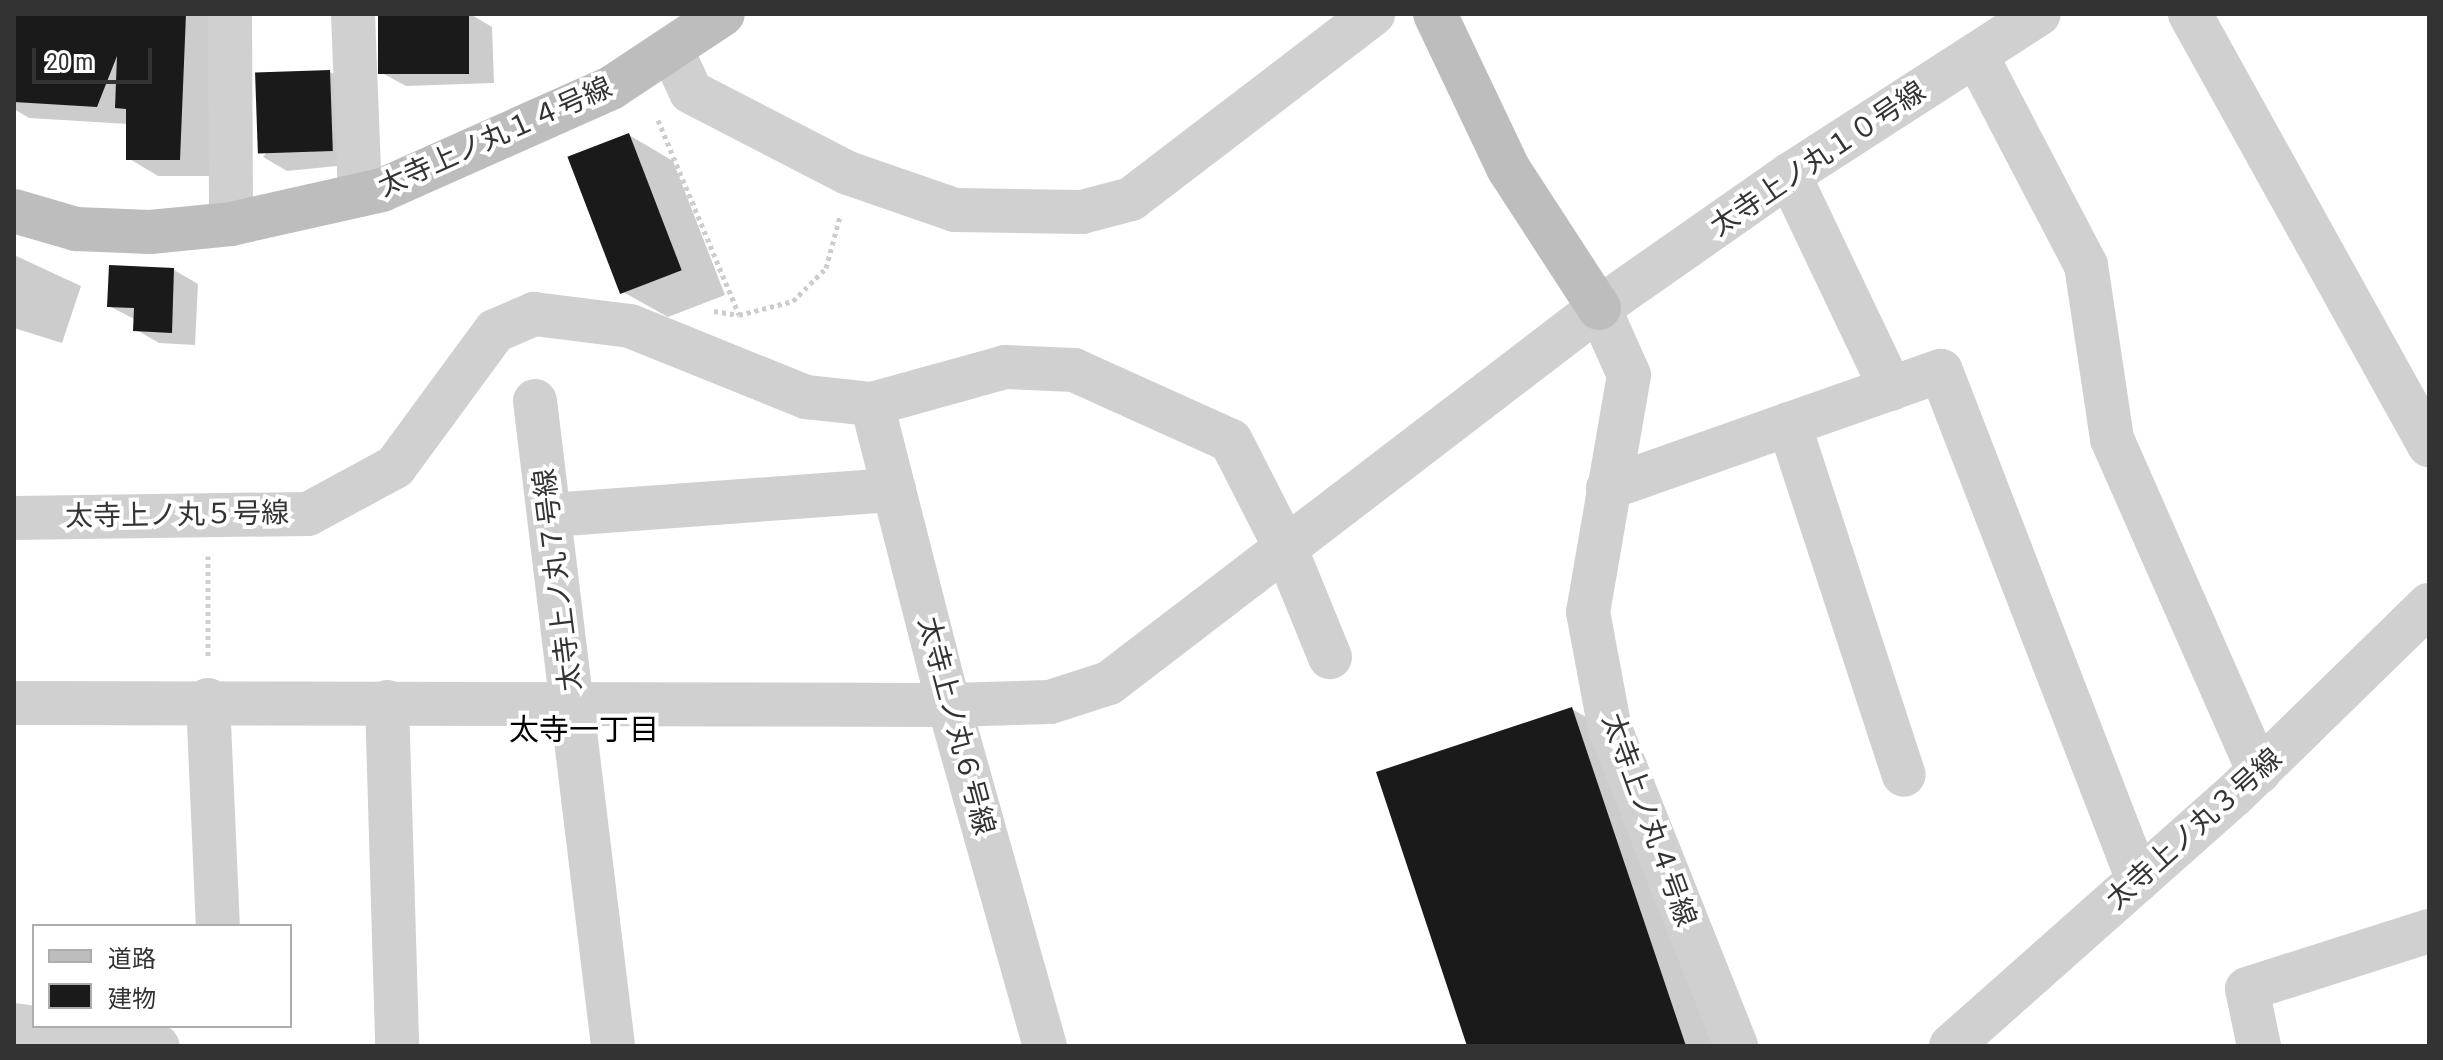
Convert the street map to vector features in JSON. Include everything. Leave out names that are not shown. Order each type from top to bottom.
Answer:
[{"type":"street","points":[[230,14],[231,224]]},
{"type":"street","points":[[353,14],[360,195]]},
{"type":"street","name":"太寺上ノ丸１４号線","points":[[14,211],[76,229],[150,232],[231,224],[382,190],[597,94],[723,14]]},
{"type":"street","points":[[655,60],[691,92],[848,173],[955,210],[1082,212],[1131,199],[1373,14]]},
{"type":"street","points":[[1435,14],[1508,168],[1599,308]]},
{"type":"street","name":"太寺上ノ丸１０号線","points":[[14,703],[208,700],[949,705],[1050,702],[1109,683],[1599,308],[1789,175],[2039,14]]},
{"type":"street","points":[[2190,14],[2429,445]]},
{"type":"street","points":[[1976,55],[2086,265],[2112,439],[2259,772]]},
{"type":"street","points":[[1789,175],[1891,389]]},
{"type":"street","name":"太寺上ノ丸４号線","points":[[1599,308],[1629,375],[1588,612],[1610,729],[1736,1046]]},
{"type":"street","name":"太寺上ノ丸５号線","points":[[14,518],[308,514],[395,467],[495,331],[534,314],[630,326],[806,397],[872,404],[1005,367],[1074,370],[1231,441],[1285,547],[1330,657]]},
{"type":"street","points":[[1608,488],[1941,371],[2138,880]]},
{"type":"street","name":"太寺上ノ丸７号線","points":[[535,401],[613,1046]]},
{"type":"street","name":"太寺上ノ丸６号線","points":[[872,404],[949,705],[1045,1046]]},
{"type":"street","points":[[1789,424],[1904,775]]},
{"type":"street","points":[[551,515],[894,490]]},
{"type":"street","name":"太寺上ノ丸３号線","points":[[1951,1046],[2259,772],[2429,605]]},
{"type":"street","points":[[208,700],[218,924]]},
{"type":"street","points":[[387,702],[397,1044]]},
{"type":"street","points":[[2259,1046],[2247,989],[2429,931]]},
{"type":"street","points":[[34,1028],[157,1046]]},
{"type":"path","points":[[655,60],[739,315]]},
{"type":"path","points":[[208,515],[208,700]]},
{"type":"building","points":[[14,14],[186,14],[180,160],[126,160],[126,109],[115,108],[117,56],[97,107],[14,102]]},
{"type":"building","points":[[378,14],[469,14],[469,74],[378,74]]},
{"type":"building","points":[[330,70],[333,151],[258,154],[255,73]]},
{"type":"building","points":[[629,133],[682,270],[620,294],[567,157]]},
{"type":"building","points":[[109,265],[174,268],[172,333],[133,331],[134,308],[107,307]]},
{"type":"building","points":[[1572,707],[1686,1046],[1467,1046],[1376,772]]},
{"type":"district","name":"太寺一丁目","points":[[584,730]]}]
